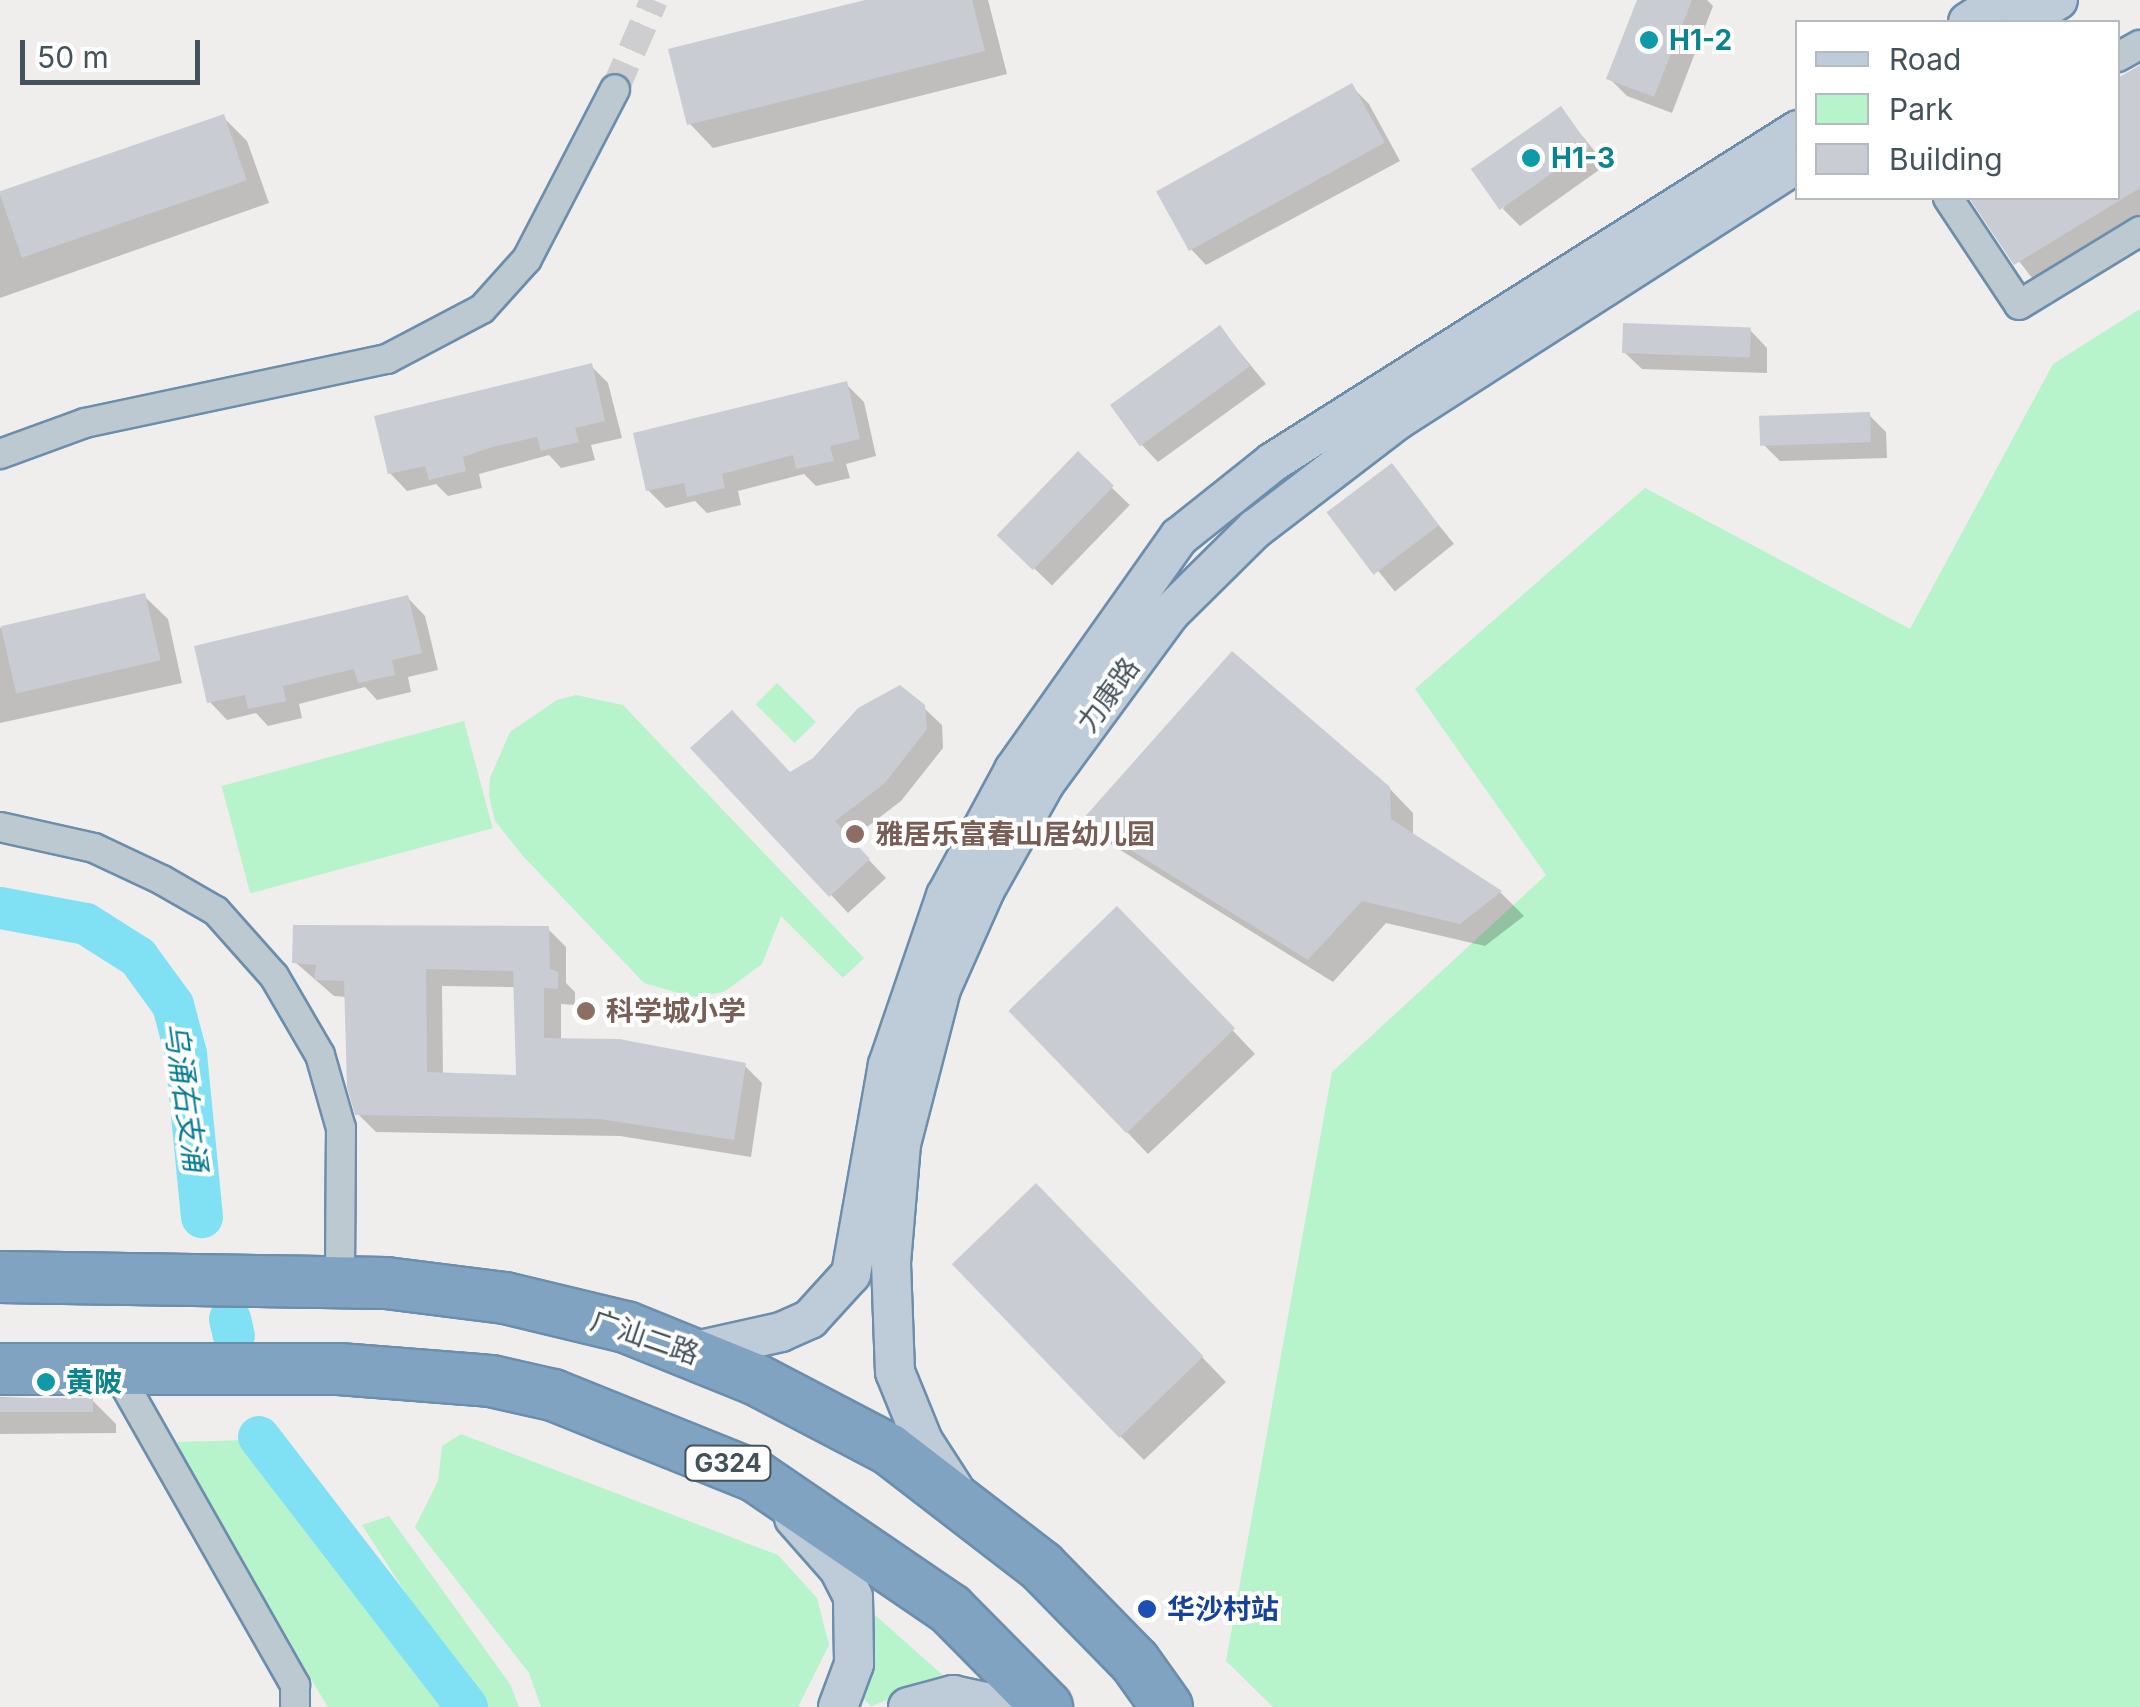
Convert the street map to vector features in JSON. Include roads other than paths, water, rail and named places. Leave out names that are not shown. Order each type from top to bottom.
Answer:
[{"type":"highway","name":"广汕二路","points":[[0,1277],[322,1280],[505,1298],[626,1327],[691,1352],[826,1414],[964,1503],[1041,1566],[1135,1662],[1168,1707]]},
{"type":"highway","name":"G324","points":[[0,1369],[339,1368],[490,1381],[553,1395],[755,1476],[950,1609],[1047,1707]]},
{"type":"street","points":[[1971,20],[2003,0]]},
{"type":"street","points":[[0,454],[85,423],[387,359],[482,309],[527,259],[614,89]]},
{"type":"street","name":"力康路","points":[[691,1352],[781,1332],[810,1319],[851,1274],[888,1065],[946,896],[1024,753],[1179,537],[1273,462],[1795,132]]},
{"type":"street","name":"力康路","points":[[964,1503],[923,1441],[895,1372],[891,1263],[901,1144],[942,990],[1036,798],[1170,613],[1255,529],[1399,420],[1795,165]]},
{"type":"street","points":[[1949,200],[2019,305],[2140,231]]},
{"type":"street","points":[[0,827],[94,848],[162,880],[216,911],[274,976],[320,1055],[340,1128],[322,1280]]},
{"type":"street","points":[[137,1368],[295,1685],[295,1707]]},
{"type":"street","points":[[755,1476],[839,1569],[854,1598],[854,1664],[838,1707]]},
{"type":"street","points":[[1135,1662],[1188,1707]]},
{"type":"street","points":[[908,1707],[953,1694],[1008,1707]]},
{"type":"waterway","name":"乌涌右支涌","points":[[0,908],[86,924],[138,957],[173,1005],[186,1054],[202,1217]]},
{"type":"waterway","name":"乌涌右支涌","points":[[230,1319],[234,1336]]},
{"type":"waterway","name":"乌涌右支涌","points":[[259,1437],[467,1707]]},
{"type":"tunnel","points":[[615,89],[654,0]]},
{"type":"place","name":"H1-2","points":[[1649,40]]},
{"type":"place","name":"H1-3","points":[[1531,158]]},
{"type":"place","name":"雅居乐富春山居幼儿园","points":[[855,834]]},
{"type":"place","name":"科学城小学","points":[[586,1011]]},
{"type":"place","name":"黄陂","points":[[46,1382]]},
{"type":"place","name":"华沙村站","points":[[1147,1609]]}]
